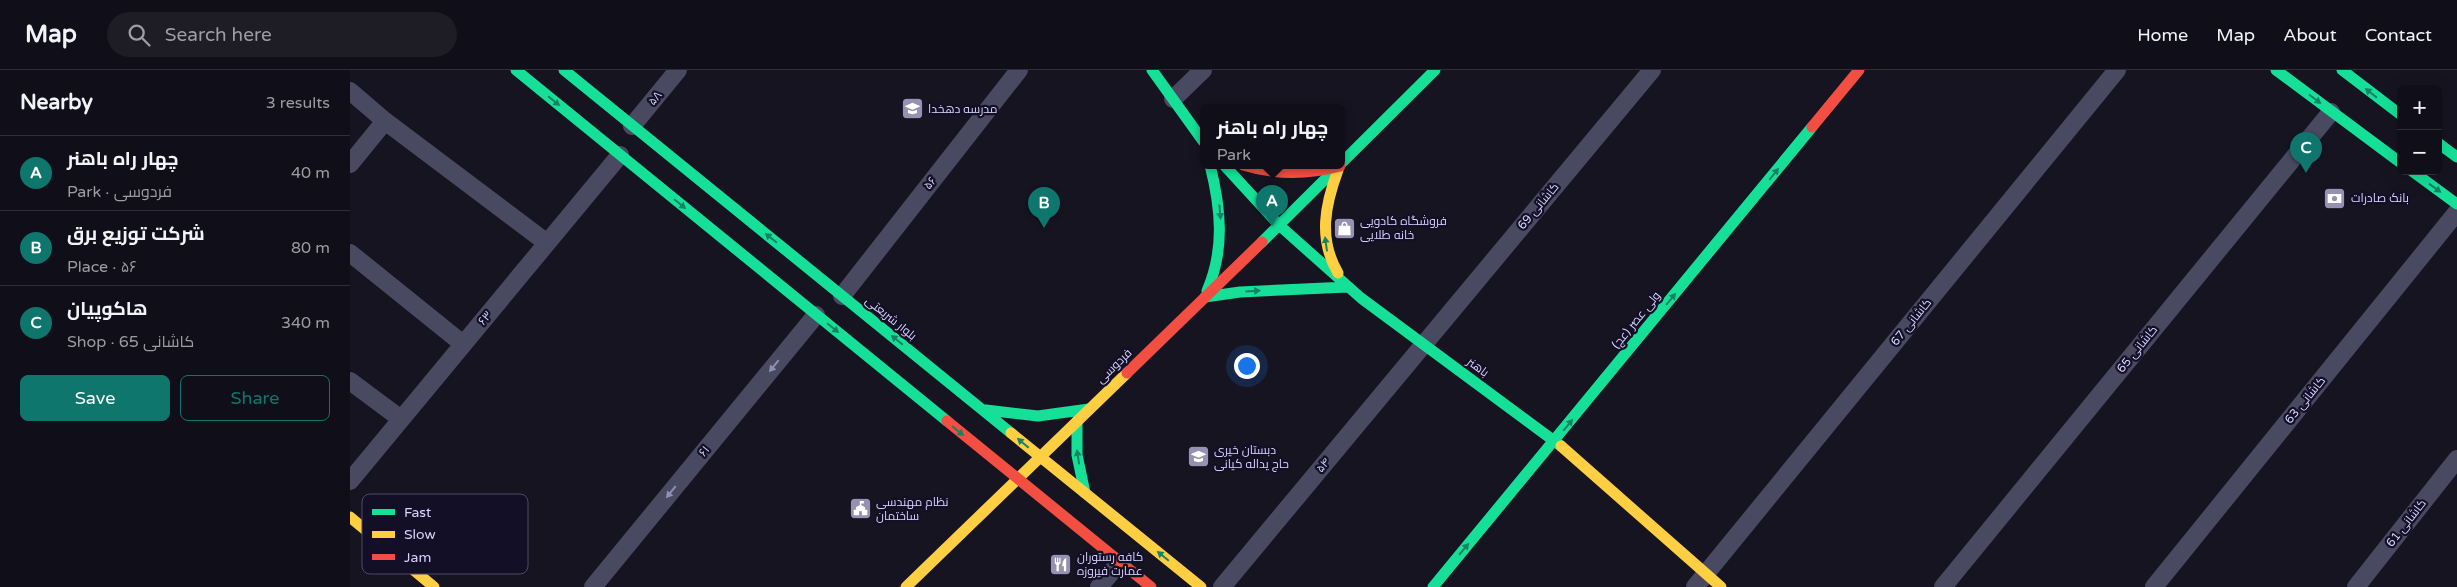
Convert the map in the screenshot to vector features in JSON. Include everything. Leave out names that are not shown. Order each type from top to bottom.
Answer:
[{"type":"main road","points":[[516,70],[1151,587]]},
{"type":"main road","name":"بلوار شریعتی","points":[[564,70],[1201,587]]},
{"type":"main road","points":[[1152,70],[1200,137]]},
{"type":"main road","name":"فردوسی","points":[[1345,160],[1359,143],[1435,70]]},
{"type":"main road","name":"ولی عصر (عج)","points":[[1433,587],[1555,442],[1859,70]]},
{"type":"main road","points":[[2276,70],[2397,160]]},
{"type":"main road","points":[[2349,72],[2397,112]]},
{"type":"main road","points":[[1204,297],[1214,278],[1220,237],[1219,202],[1211,169]]},
{"type":"main road","name":"باهنر","points":[[1228,169],[1279,225],[1348,287],[1555,442],[1700,581],[1721,587]]},
{"type":"main road","points":[[1258,169],[1296,174],[1326,169]]},
{"type":"main road","name":"فردوسی","points":[[906,587],[1337,169]]},
{"type":"main road","points":[[1339,169],[1328,197],[1326,242],[1328,257],[1348,287]]},
{"type":"main road","points":[[2417,175],[2457,204]]},
{"type":"main road","points":[[1204,297],[1240,292],[1348,287]]},
{"type":"main road","points":[[983,410],[1018,417],[1054,417],[1089,409]]},
{"type":"main road","points":[[1077,421],[1077,455],[1085,493]]},
{"type":"main road","points":[[350,517],[362,527]]},
{"type":"main road","points":[[418,574],[434,587]]},
{"type":"street","name":"۵۸","points":[[632,126],[678,70]]},
{"type":"street","name":"۵۶","points":[[842,296],[1019,70]]},
{"type":"street","points":[[1173,99],[1203,70]]},
{"type":"street","name":"کاشانی 69","points":[[1424,343],[1652,70]]},
{"type":"street","name":"کاشانی 67","points":[[1700,581],[2117,70]]},
{"type":"street","points":[[350,91],[385,121],[548,243]]},
{"type":"street","name":"کاشانی 65","points":[[1943,587],[2331,112]]},
{"type":"street","points":[[350,164],[385,121]]},
{"type":"street","name":"۶۳","points":[[350,481],[620,155]]},
{"type":"street","name":"کاشانی 63","points":[[2154,587],[2457,212]]},
{"type":"street","points":[[350,253],[463,344]]},
{"type":"street","name":"۶۱","points":[[593,587],[816,315]]},
{"type":"street","name":"۵۴","points":[[1222,587],[1424,343]]},
{"type":"street","points":[[350,381],[401,419]]},
{"type":"street","name":"کاشانی 61","points":[[2356,587],[2457,459]]},
{"type":"street","points":[[1099,587],[1120,562]]},
{"type":"traffic: fast","points":[[516,70],[947,421]]},
{"type":"traffic: fast","points":[[564,70],[1011,433]]},
{"type":"traffic: fast","points":[[1152,70],[1200,137]]},
{"type":"traffic: fast","points":[[1345,159],[1435,70]]},
{"type":"traffic: fast","points":[[2276,70],[2397,160]]},
{"type":"traffic: fast","points":[[2342,70],[2397,112]]},
{"type":"traffic: fast","points":[[1433,587],[1812,127]]},
{"type":"traffic: fast","points":[[2442,146],[2457,157]]},
{"type":"traffic: fast","points":[[1207,291],[1217,260],[1219,244],[1219,213],[1211,169]]},
{"type":"traffic: fast","points":[[1228,169],[1279,225],[1361,298],[1561,446]]},
{"type":"traffic: fast","points":[[1262,242],[1335,169]]},
{"type":"traffic: fast","points":[[2417,175],[2457,204]]},
{"type":"traffic: fast","points":[[1205,297],[1240,292],[1348,287]]},
{"type":"traffic: fast","points":[[986,410],[1038,416],[1089,409]]},
{"type":"traffic: fast","points":[[1077,421],[1077,455],[1085,493]]},
{"type":"traffic: slow","points":[[1338,170],[1330,196],[1326,222],[1328,247],[1338,273]]},
{"type":"traffic: slow","points":[[906,587],[1127,373]]},
{"type":"traffic: slow","points":[[1011,433],[1201,587]]},
{"type":"traffic: slow","points":[[1561,446],[1721,587]]},
{"type":"traffic: slow","points":[[350,517],[362,527]]},
{"type":"traffic: slow","points":[[418,574],[434,587]]},
{"type":"traffic: jam","points":[[1812,127],[1859,70]]},
{"type":"traffic: jam","points":[[1259,169],[1292,173],[1328,169]]},
{"type":"traffic: jam","points":[[1127,373],[1262,242]]},
{"type":"traffic: jam","points":[[947,421],[1151,587]]},
{"type":"place","name":"مدرسه دهخدا","points":[[912,109]]},
{"type":"place","name":"هاکوپیان","points":[[2306,173]]},
{"type":"place","name":"بانک صادرات","points":[[2335,198]]},
{"type":"place","name":"چهار راه باهنر","points":[[1272,226]]},
{"type":"place","name":"شرکت توزیع برق","points":[[1044,228]]},
{"type":"place","name":"فروشگاه کادویی خانه طلایی","points":[[1344,228]]},
{"type":"place","name":"دبستان خیری حاج یداله کیانی","points":[[1198,457]]},
{"type":"place","name":"نظام مهندسی ساختمان","points":[[860,509]]},
{"type":"place","name":"کافه رستوران عمارت فیروزه","points":[[1061,564]]}]
